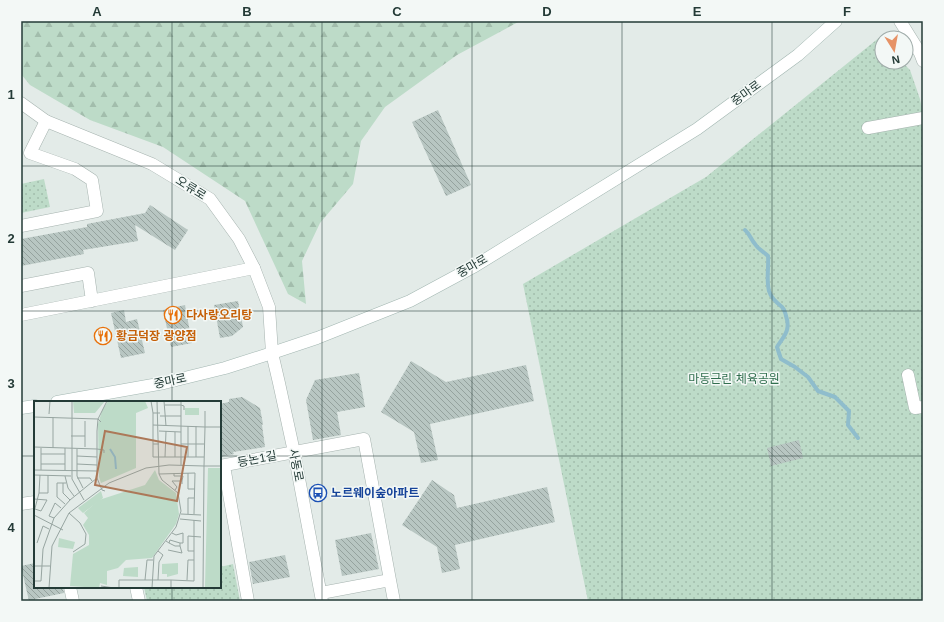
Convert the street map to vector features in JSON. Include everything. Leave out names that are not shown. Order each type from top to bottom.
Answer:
[{"type":"street","name":"중마로","points":[[63,401],[164,383],[225,368],[317,338],[410,301],[475,266],[697,129],[798,55],[836,21]]},
{"type":"street","points":[[900,21],[921,57]]},
{"type":"street","name":"오류로","points":[[21,103],[46,121],[152,164],[210,199],[239,239],[254,268],[269,307],[272,353]]},
{"type":"street","points":[[868,128],[923,118]]},
{"type":"street","points":[[21,226],[98,211],[92,180],[75,169],[30,153],[46,121]]},
{"type":"street","points":[[21,315],[254,268]]},
{"type":"street","points":[[21,286],[88,273],[92,301]]},
{"type":"street","name":"사동로","points":[[272,353],[280,383],[322,597]]},
{"type":"street","points":[[908,375],[915,408],[923,407]]},
{"type":"street","points":[[21,408],[34,406]]},
{"type":"street","name":"등논1길","points":[[222,466],[364,439],[390,580]]},
{"type":"street","points":[[222,466],[248,601]]},
{"type":"street","points":[[21,504],[34,502]]},
{"type":"street","points":[[322,597],[390,580],[394,601]]},
{"type":"street","points":[[70,588],[72,601]]},
{"type":"street","points":[[136,588],[139,601]]},
{"type":"green space","points":[[21,21],[520,21],[457,55],[385,107],[361,141],[353,184],[320,223],[302,261],[306,304],[288,294],[245,201],[163,147],[90,120],[30,85],[21,74]]},
{"type":"green space","name":"마동근린 체육공원","points":[[874,42],[874,70],[910,70],[920,99],[923,114],[923,601],[588,601],[523,284],[706,177]]},
{"type":"green space","points":[[44,179],[50,207],[21,213],[21,184]]},
{"type":"green space","points":[[233,564],[240,601],[147,601],[144,588],[221,588],[221,567]]},
{"type":"building","points":[[438,110],[471,185],[446,196],[412,122]]},
{"type":"building","points":[[150,205],[188,230],[175,250],[135,225],[138,241],[83,250],[84,254],[21,266],[21,239],[87,227],[87,224],[145,213]]},
{"type":"building","points":[[238,301],[243,327],[232,336],[220,338],[214,305]]},
{"type":"building","points":[[185,305],[192,343],[171,347],[163,310]]},
{"type":"building","points":[[124,310],[126,322],[137,319],[145,353],[121,358],[111,313]]},
{"type":"building","points":[[411,361],[446,382],[526,365],[534,401],[430,424],[438,460],[421,463],[414,432],[381,412]]},
{"type":"building","points":[[359,373],[365,407],[337,412],[341,435],[313,440],[306,400],[315,380]]},
{"type":"building","points":[[242,397],[260,408],[265,447],[233,452],[234,454],[221,457],[221,404],[229,402],[229,399]]},
{"type":"building","points":[[799,440],[803,458],[771,466],[767,448]]},
{"type":"building","points":[[432,480],[454,495],[457,508],[547,487],[555,522],[455,545],[460,569],[442,573],[437,547],[402,525]]},
{"type":"building","points":[[371,533],[379,569],[342,576],[335,540]]},
{"type":"building","points":[[285,555],[290,577],[253,584],[249,562]]},
{"type":"building","points":[[34,563],[34,588],[63,588],[64,593],[35,599],[35,601],[29,601],[21,566]]},
{"type":"waterway","points":[[745,230],[756,246],[768,256],[769,291],[785,312],[788,325],[784,336],[777,347],[781,359],[808,377],[818,391],[835,397],[849,411],[848,425],[858,438]]},
{"type":"place","name":"다사랑오리탕","points":[[173,315]]},
{"type":"place","name":"황금덕장 광양점","points":[[103,336]]},
{"type":"place","name":"노르웨이숲아파트","points":[[318,493]]}]
